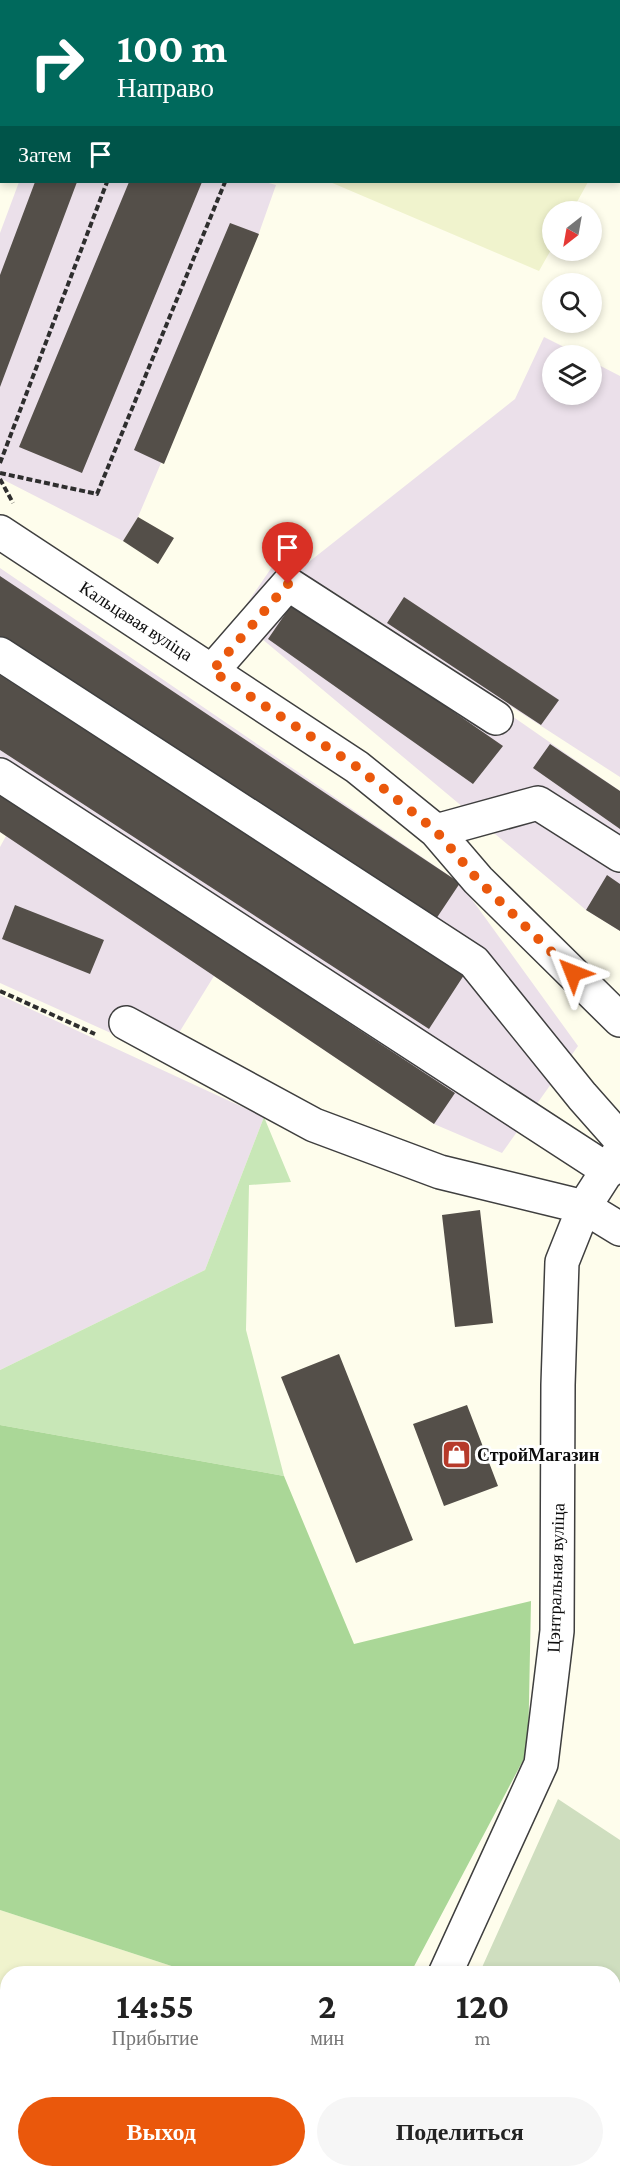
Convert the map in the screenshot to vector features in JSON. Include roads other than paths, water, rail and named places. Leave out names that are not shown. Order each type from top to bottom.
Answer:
[{"type":"street","name":"Кальцавая вуліца","points":[[0,532],[357,767],[436,831],[478,880],[620,1020]]},
{"type":"street","points":[[212,671],[288,584],[496,718]]},
{"type":"street","points":[[0,654],[474,962],[582,1096],[620,1139]]},
{"type":"street","points":[[0,775],[614,1161]]},
{"type":"street","points":[[436,831],[538,802],[620,855]]},
{"type":"street","points":[[114,1030],[314,1125],[440,1172],[584,1207],[620,1229]]},
{"type":"street","name":"Цэнтральная вуліца","points":[[450,1966],[541,1764],[558,1631],[558,1397],[562,1262],[584,1207],[614,1161]]},
{"type":"place","name":"СтройМагазин","points":[[456,1455]]}]
